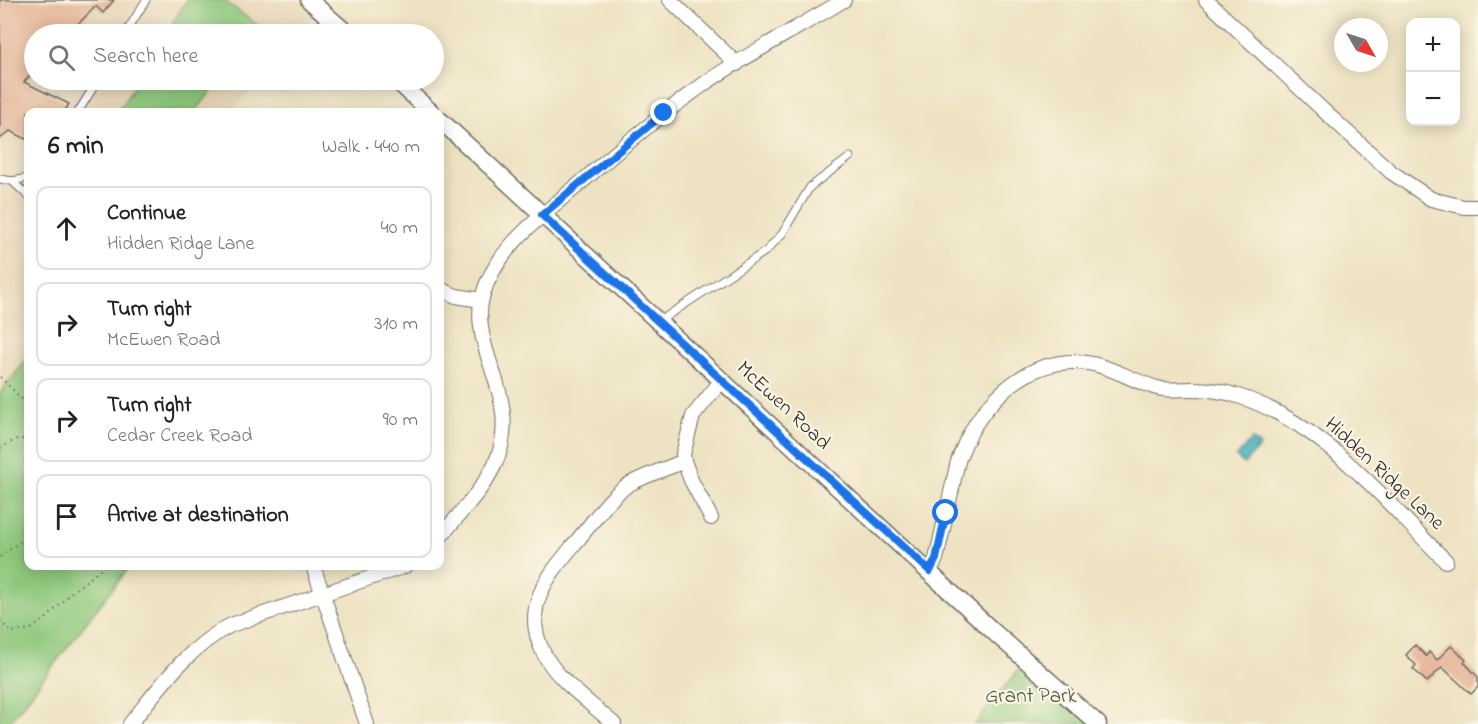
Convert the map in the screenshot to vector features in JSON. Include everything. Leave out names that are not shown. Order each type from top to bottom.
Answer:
[{"type":"street","points":[[309,0],[337,24]]},
{"type":"street","points":[[670,0],[738,64]]},
{"type":"street","points":[[444,532],[485,482],[499,456],[504,437],[504,408],[482,334],[480,314],[482,300],[494,270],[503,256],[542,215],[664,113],[705,84],[844,0]]},
{"type":"street","points":[[1206,0],[1391,172],[1431,199],[1464,207],[1478,207]]},
{"type":"street","points":[[407,90],[427,108]]},
{"type":"street","name":"McEwen Road","points":[[444,124],[930,571],[1088,721]]},
{"type":"street","points":[[444,291],[456,296],[482,300]]},
{"type":"street","name":"Hidden Ridge Lane","points":[[930,571],[936,559],[960,454],[973,428],[993,401],[1019,377],[1064,363],[1091,364],[1117,371],[1158,389],[1217,391],[1275,411],[1327,444],[1446,561]]},
{"type":"street","points":[[711,518],[684,461],[683,454],[693,416],[722,380]]},
{"type":"street","points":[[614,724],[560,676],[548,661],[537,633],[536,614],[539,595],[553,570],[614,496],[628,485],[684,461]]},
{"type":"street","points":[[314,570],[367,724]]},
{"type":"street","points":[[130,724],[198,646],[231,625],[393,570]]},
{"type":"lane","points":[[131,24],[146,0]]},
{"type":"lane","points":[[80,108],[92,90]]},
{"type":"lane","points":[[658,322],[775,243],[810,188],[850,157]]},
{"type":"lane","points":[[0,179],[12,181],[24,179]]},
{"type":"lane","points":[[12,181],[24,192]]},
{"type":"path","points":[[0,377],[24,401]]},
{"type":"path","points":[[0,448],[19,438],[24,440]]},
{"type":"path","points":[[0,557],[5,556],[24,540]]},
{"type":"path","points":[[0,621],[11,632],[31,629],[48,617],[72,592],[100,570]]},
{"type":"shaded area","points":[[0,0],[309,0],[319,9],[306,24],[24,24],[24,90],[251,90],[235,108],[24,108],[24,363],[0,393]]},
{"type":"green space","points":[[187,0],[223,0],[256,24],[172,24]]},
{"type":"green space","points":[[132,90],[212,90],[198,108],[120,108]]},
{"type":"green space","points":[[24,363],[24,570],[127,570],[8,724],[0,724],[0,393]]},
{"type":"green space","name":"Grant Park","points":[[1027,659],[1098,724],[975,724]]},
{"type":"water","points":[[1252,439],[1260,446],[1244,464],[1236,457]]},
{"type":"building","points":[[0,0],[114,0],[103,13],[96,6],[78,24],[24,24],[24,90],[40,90],[69,104],[66,108],[24,108],[24,138],[10,131],[0,139]]},
{"type":"building","points":[[1415,645],[1426,656],[1429,652],[1437,660],[1451,646],[1466,660],[1464,662],[1478,677],[1478,687],[1471,694],[1442,667],[1427,682],[1413,669],[1416,665],[1406,655]]},
{"type":"route","points":[[664,113],[542,215],[930,571],[936,559],[946,513]]}]
